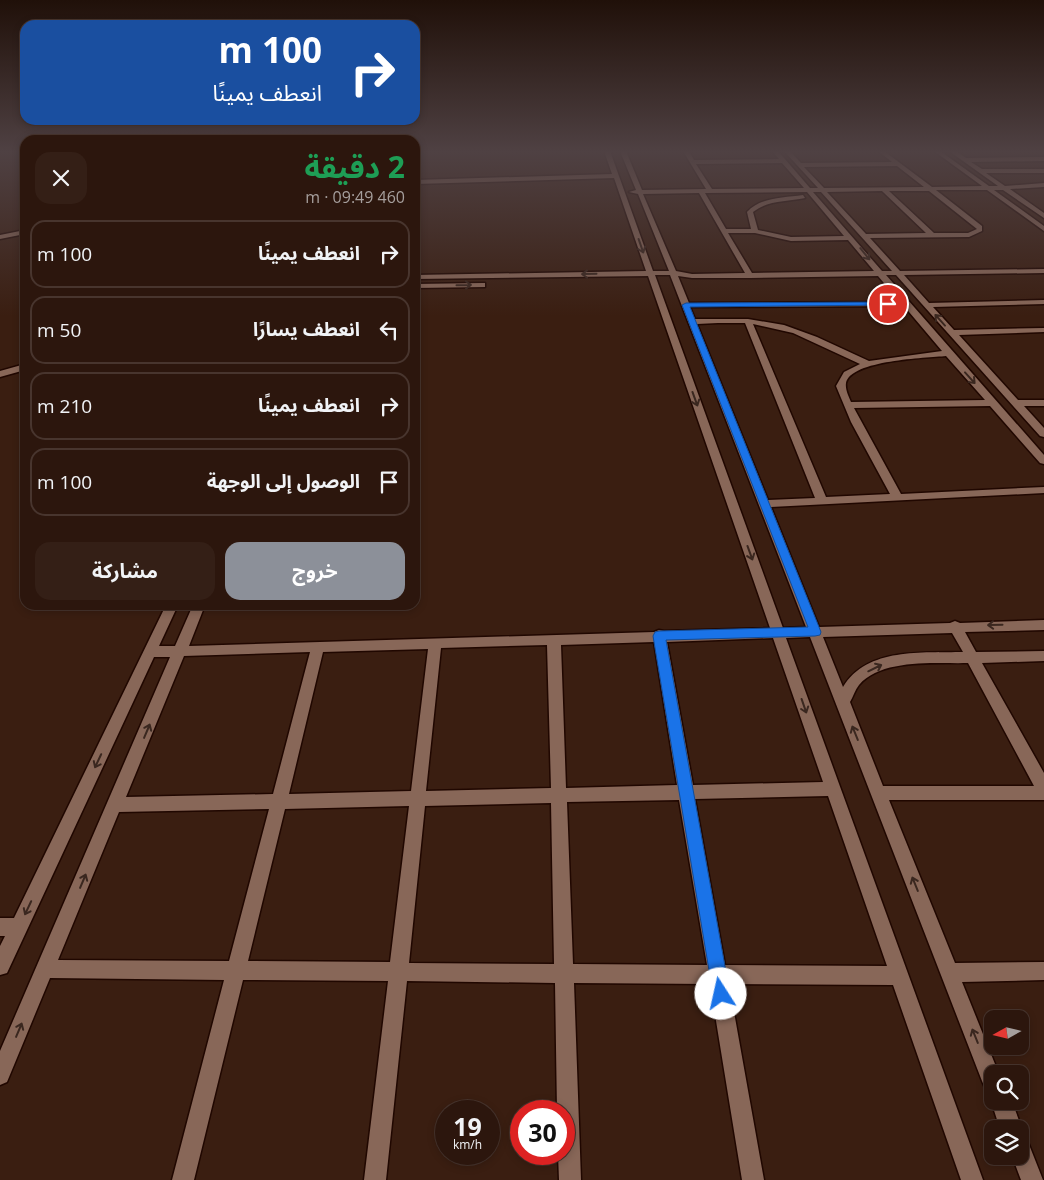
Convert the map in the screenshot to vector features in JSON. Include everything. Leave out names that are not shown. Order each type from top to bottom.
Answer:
[{"type":"street","points":[[627,206],[972,1180]]},
{"type":"street","points":[[644,206],[686,305],[986,1065]]},
{"type":"street","points":[[709,206],[750,276]]},
{"type":"street","points":[[755,231],[750,218],[750,212],[757,206]]},
{"type":"street","points":[[824,206],[948,353],[1044,461]]},
{"type":"street","points":[[837,206],[1044,434]]},
{"type":"street","points":[[901,206],[932,235]]},
{"type":"street","points":[[864,236],[969,235],[980,230],[980,227],[952,206]]},
{"type":"street","points":[[1013,206],[1044,229]]},
{"type":"street","points":[[1030,206],[1044,216]]},
{"type":"street","points":[[724,231],[755,231],[784,238],[851,238]]},
{"type":"street","points":[[0,237],[20,233]]},
{"type":"street","points":[[420,277],[674,277],[1044,271]]},
{"type":"street","points":[[420,286],[652,277]]},
{"type":"street","points":[[926,305],[1044,302]]},
{"type":"street","points":[[686,305],[906,304]]},
{"type":"street","points":[[692,322],[719,320],[767,323],[795,330],[867,364]]},
{"type":"street","points":[[748,321],[822,501]]},
{"type":"street","points":[[952,333],[1044,330]]},
{"type":"street","points":[[898,498],[848,405],[841,387],[844,377],[853,369],[867,364],[948,353]]},
{"type":"street","points":[[0,374],[20,368]]},
{"type":"street","points":[[848,405],[992,403]]},
{"type":"street","points":[[1016,403],[1044,403]]},
{"type":"street","points":[[764,504],[1044,490]]},
{"type":"street","points":[[0,966],[170,610]]},
{"type":"street","points":[[0,1075],[197,610]]},
{"type":"street","points":[[150,652],[955,626],[1044,625]]},
{"type":"street","points":[[955,626],[1044,788]]},
{"type":"street","points":[[659,636],[753,1180]]},
{"type":"street","points":[[554,639],[570,1180]]},
{"type":"street","points":[[375,1180],[435,643]]},
{"type":"street","points":[[184,1180],[318,647]]},
{"type":"street","points":[[842,702],[855,680],[878,665],[907,659],[1044,656]]},
{"type":"street","points":[[116,805],[833,789]]},
{"type":"street","points":[[879,793],[1044,793]]},
{"type":"street","points":[[0,927],[19,927]]},
{"type":"street","points":[[45,969],[899,976]]},
{"type":"street","points":[[950,973],[1044,971]]},
{"type":"street","points":[[1026,1165],[1032,1180]]},
{"type":"route","points":[[721,994],[659,636],[815,632],[686,305],[888,304]]}]
